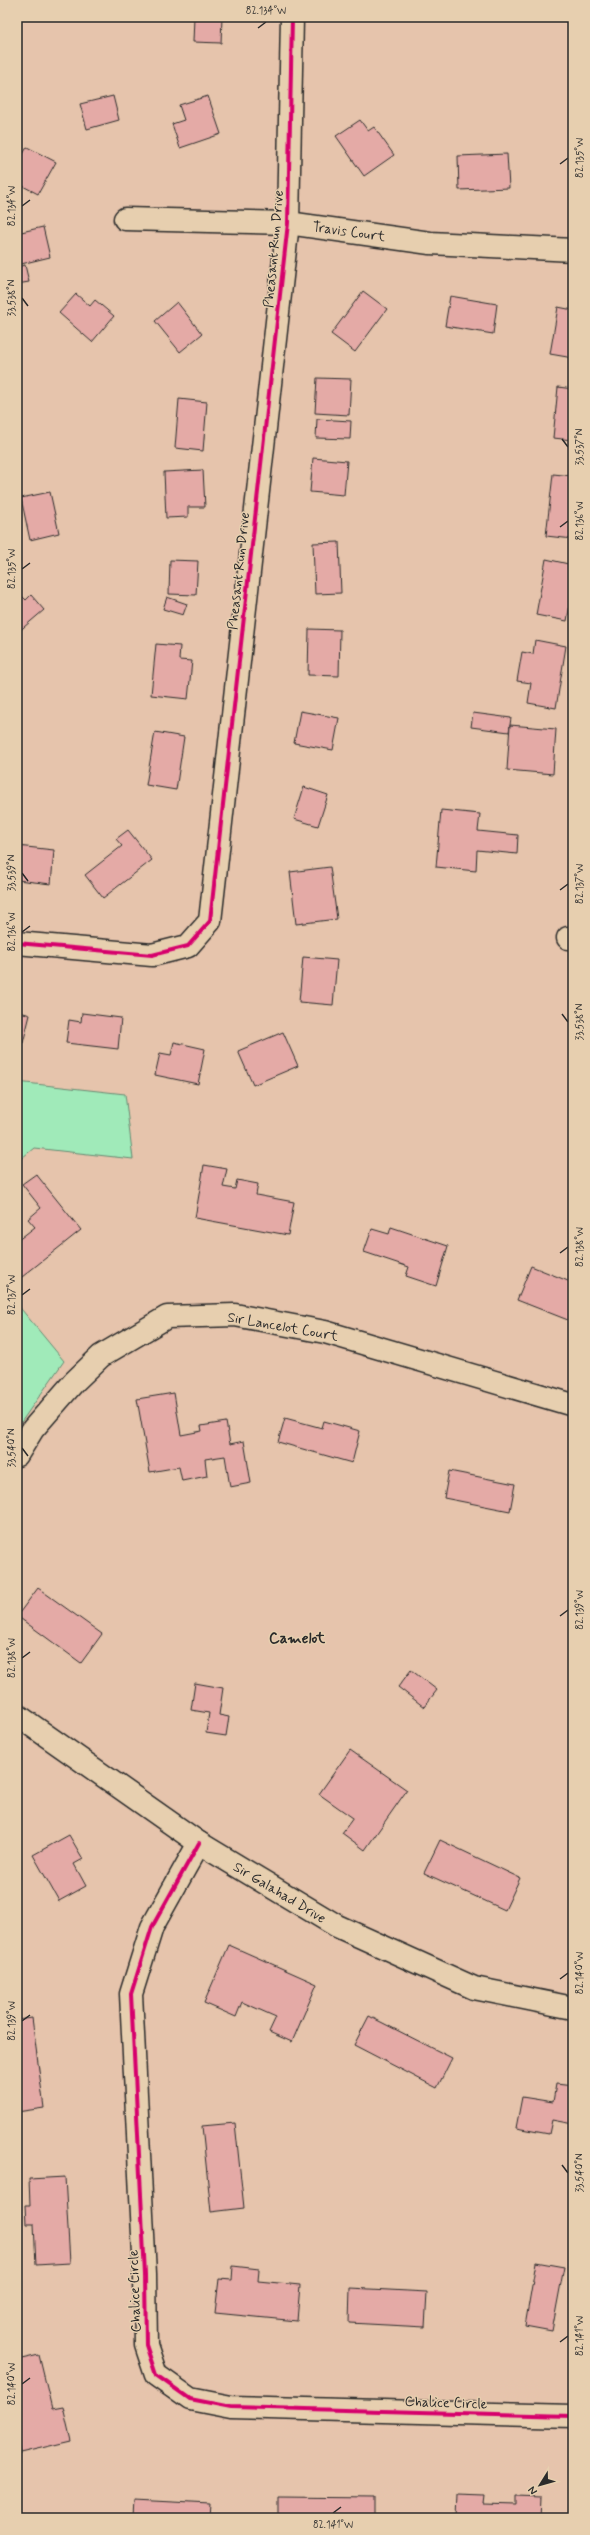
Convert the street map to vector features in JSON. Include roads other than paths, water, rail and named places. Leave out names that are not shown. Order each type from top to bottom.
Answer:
[{"type":"street","name":"Pheasant Run Drive","points":[[17,942],[152,955],[188,946],[210,921],[288,223],[292,17]]},
{"type":"street","name":"Travis Court","points":[[125,219],[288,223],[430,243],[573,250]]},
{"type":"street","name":"Sir Lancelot Court","points":[[17,1455],[33,1429],[74,1382],[101,1356],[167,1317],[235,1315],[325,1332],[573,1405]]},
{"type":"street","name":"Sir Galahad Drive","points":[[17,1715],[199,1843],[337,1926],[474,1988],[573,2008]]},
{"type":"street","name":"Chalice Circle","points":[[199,1843],[152,1927],[131,1994],[145,2275],[146,2345],[156,2375],[190,2399],[231,2407],[573,2416]]},
{"type":"district","name":"Camelot","points":[[297,1638]]}]
